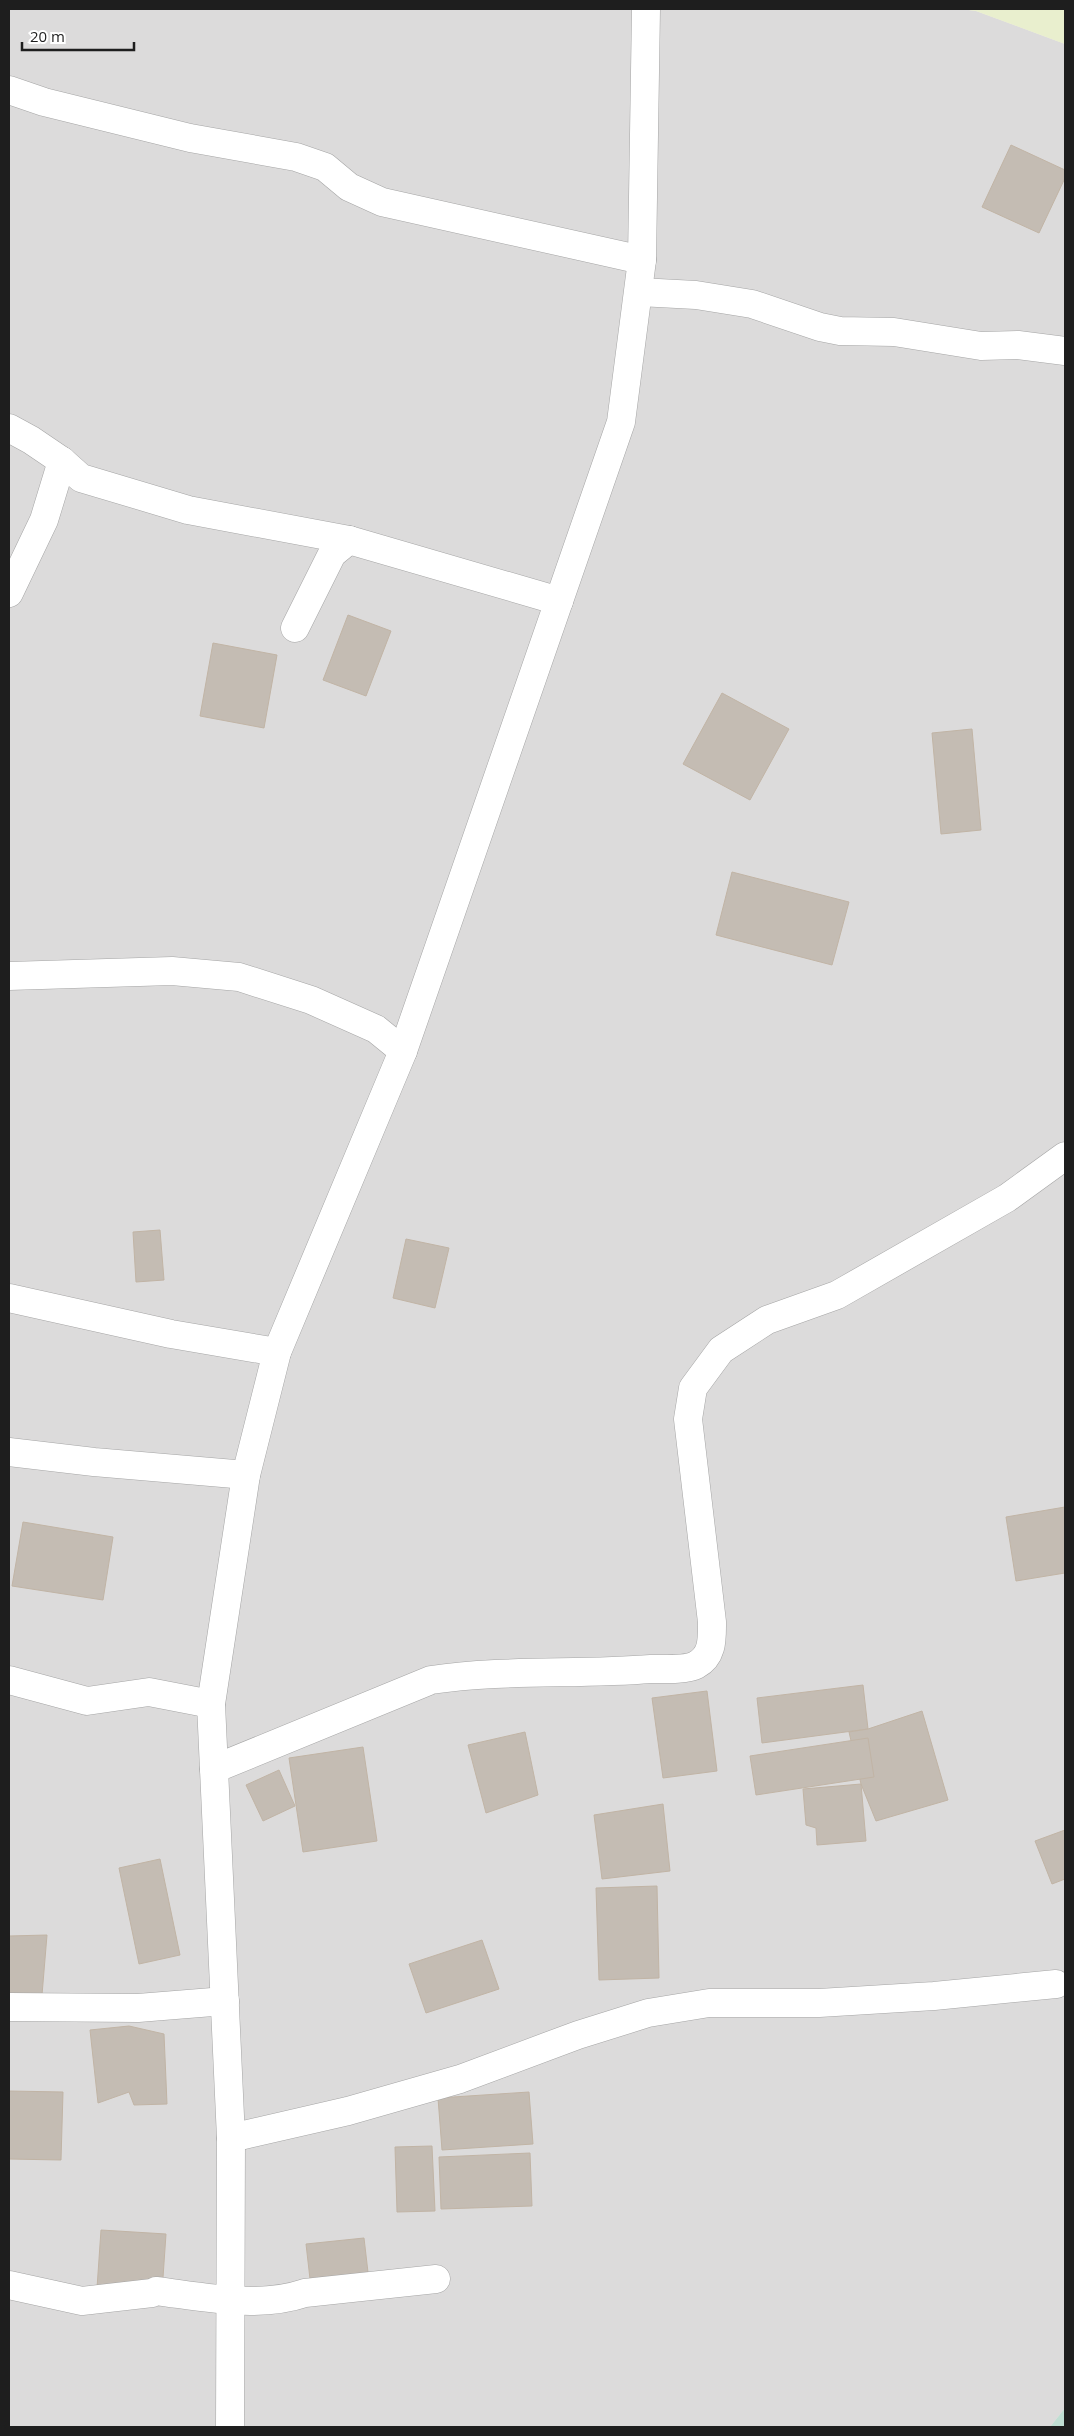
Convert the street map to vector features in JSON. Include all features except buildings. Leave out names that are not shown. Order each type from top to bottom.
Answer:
[{"type":"street","points":[[230,2427],[231,2138],[211,1704],[246,1475],[277,1352],[403,1051],[620,422],[642,260],[646,9]]},
{"type":"street","points":[[9,90],[44,102],[190,138],[296,157],[325,167],[349,187],[382,202],[642,260]]},
{"type":"street","points":[[639,292],[696,296],[752,304],[820,327],[840,331],[894,332],[981,346],[1018,345],[1065,351]]},
{"type":"street","points":[[9,428],[62,461],[81,478],[188,510],[349,540],[559,600]]},
{"type":"street","points":[[9,593],[44,520],[62,461]]},
{"type":"street","points":[[295,628],[332,554],[349,540]]},
{"type":"street","points":[[9,976],[172,971],[239,977],[311,1000],[376,1029],[403,1051]]},
{"type":"street","points":[[214,1769],[430,1680],[467,1674],[614,1672],[694,1666],[707,1657],[712,1646],[712,1622],[688,1419],[693,1388],[698,1380],[720,1350],[767,1320],[837,1295],[1007,1198],[1065,1156]]},
{"type":"street","points":[[9,1298],[171,1334],[277,1352]]},
{"type":"street","points":[[9,1452],[94,1462],[246,1475]]},
{"type":"street","points":[[9,1680],[87,1701],[149,1692],[211,1704]]},
{"type":"street","points":[[231,2138],[348,2111],[460,2079],[578,2035],[648,2012],[709,2003],[819,2003],[934,1996],[1056,1984]]},
{"type":"street","points":[[9,2007],[138,2008],[225,2001]]},
{"type":"street","points":[[9,2284],[82,2301],[152,2294],[156,2291],[231,2300],[285,2300],[305,2294],[436,2279]]},
{"type":"shaded area","points":[[9,9],[961,9],[976,11],[1065,44],[1065,2408],[1050,2427],[9,2427]]},
{"type":"shaded area","points":[[1065,2408],[1065,2427],[1050,2427]]},
{"type":"green space","points":[[961,9],[1065,9],[1065,44],[976,11]]}]
